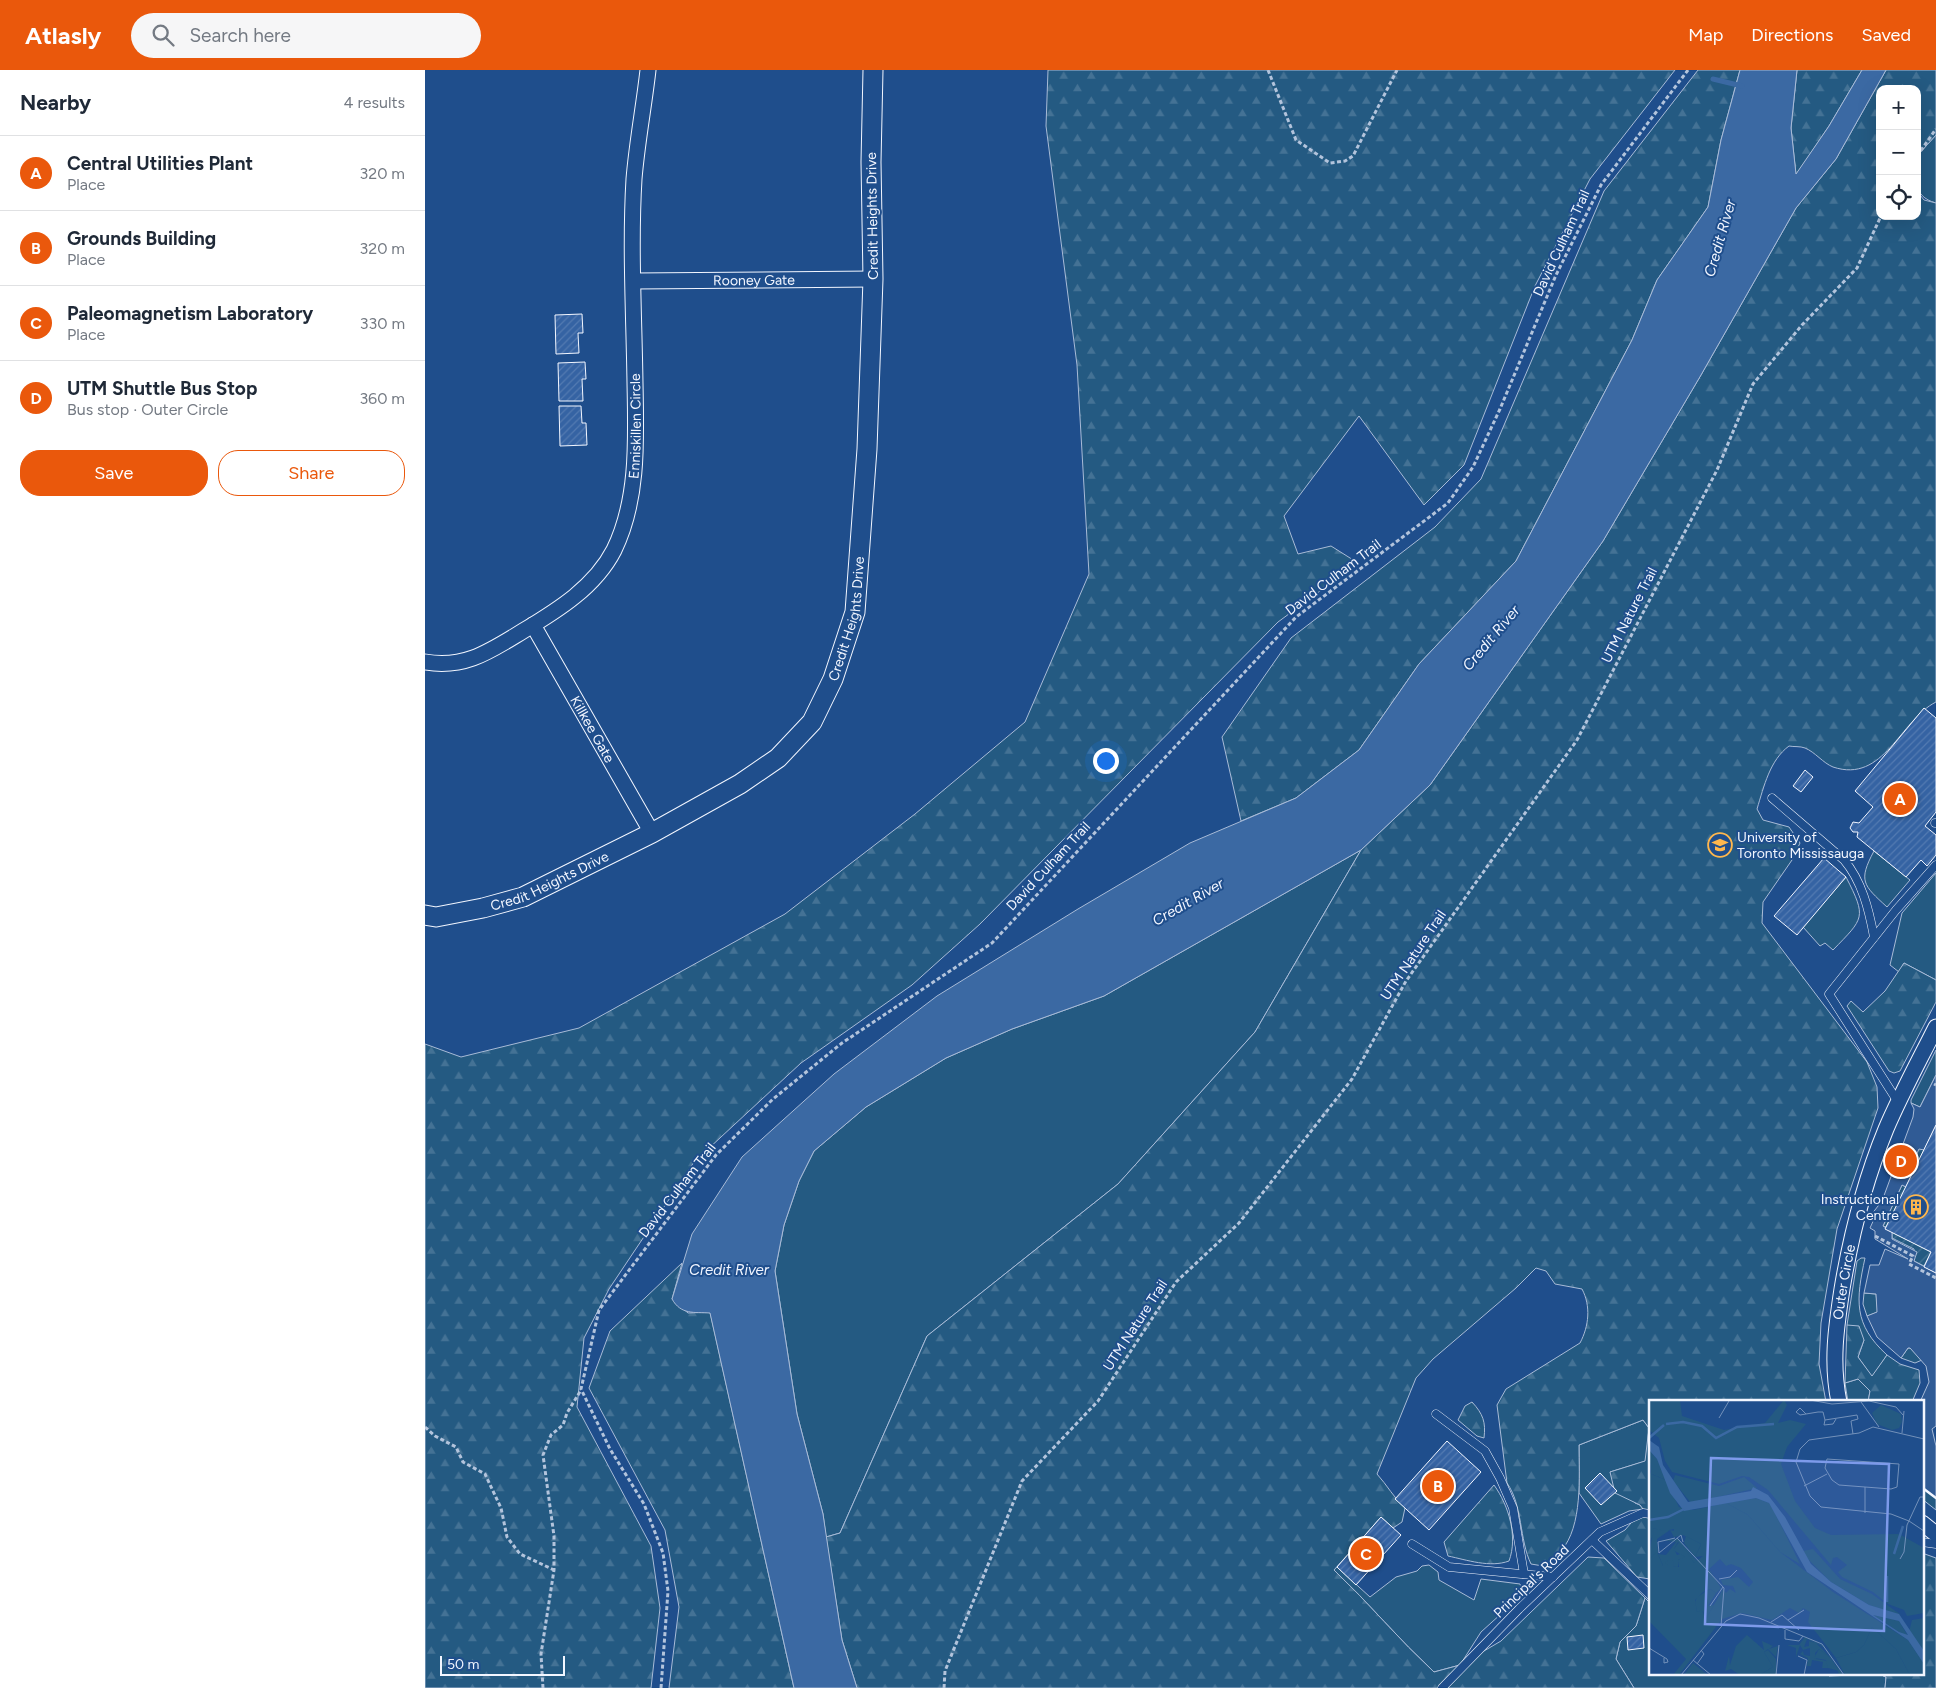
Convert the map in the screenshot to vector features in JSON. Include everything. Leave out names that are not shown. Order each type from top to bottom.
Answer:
[{"type":"street","name":"Enniskillen Circle","points":[[425,662],[451,664],[481,656],[533,625],[585,589],[598,576],[614,549],[626,518],[631,497],[636,435],[634,179],[649,70]]},
{"type":"street","name":"Credit Heights Drive","points":[[425,915],[436,917],[523,898],[652,833],[740,784],[777,758],[812,722],[833,679],[855,612],[867,449],[873,279],[871,162],[873,70]]},
{"type":"street","name":"Rooney Gate","points":[[634,281],[873,279]]},
{"type":"street","name":"Killkee Gate","points":[[533,625],[652,833]]},
{"type":"street","name":"Outer Circle","points":[[1839,1400],[1834,1376],[1834,1354],[1845,1270],[1861,1205],[1877,1153],[1898,1103],[1936,1027]]},
{"type":"street","points":[[1923,1524],[1936,1534]]},
{"type":"lane","points":[[1772,798],[1844,860],[1852,870],[1868,908],[1874,937]]},
{"type":"lane","points":[[1898,1103],[1829,994],[1874,937],[1936,865]]},
{"type":"lane","points":[[1435,1414],[1485,1451],[1500,1478],[1513,1508],[1523,1574]]},
{"type":"lane","name":"Principal's Road","points":[[1442,1688],[1600,1532],[1643,1513],[1649,1514]]},
{"type":"lane","points":[[1592,1540],[1649,1594]]},
{"type":"lane","points":[[1923,1542],[1936,1544]]},
{"type":"lane","points":[[1412,1544],[1449,1567],[1553,1577]]},
{"type":"path","points":[[1268,70],[1296,140],[1330,163],[1345,161],[1353,156],[1397,70]]},
{"type":"path","name":"David Culham Trail","points":[[543,1688],[541,1654],[554,1570],[554,1536],[543,1455],[551,1435],[563,1424],[581,1389],[599,1310],[716,1155],[773,1099],[842,1043],[991,943],[1296,617],[1447,503],[1473,467],[1500,409],[1556,275],[1601,185],[1688,70]]},
{"type":"path","points":[[1921,151],[1936,130]]},
{"type":"path","name":"UTM Nature Trail","points":[[944,1688],[945,1672],[1022,1481],[1098,1401],[1177,1282],[1239,1223],[1352,1079],[1406,982],[1577,740],[1717,470],[1753,384],[1802,325],[1857,268],[1879,220]]},
{"type":"path","points":[[1875,1236],[1913,1256],[1909,1264],[1936,1278]]},
{"type":"path","points":[[581,1389],[611,1449],[644,1504],[663,1553],[668,1591],[661,1688]]},
{"type":"path","points":[[425,1427],[435,1436],[457,1447],[463,1462],[485,1474],[501,1508],[507,1537],[520,1554],[554,1570]]},
{"type":"green space","points":[[1048,70],[1675,70],[1590,179],[1535,286],[1464,465],[1424,505],[1359,416],[1284,516],[1298,554],[1331,546],[1358,563],[1278,622],[980,924],[912,985],[801,1063],[694,1162],[609,1289],[584,1338],[577,1407],[651,1546],[660,1608],[651,1688],[425,1688],[425,1044],[461,1057],[579,1028],[785,914],[915,814],[1025,722],[1089,574],[1077,365],[1046,126]]},
{"type":"green space","points":[[1698,70],[1740,70],[1721,140],[1708,207],[1657,280],[1632,340],[1516,561],[1419,664],[1359,750],[1296,798],[1241,821],[1222,737],[1291,638],[1435,527],[1481,479],[1604,191]]},
{"type":"green space","points":[[1797,70],[1862,70],[1829,126],[1796,175],[1791,128]]},
{"type":"green space","name":"University of Toronto Mississauga","points":[[1886,70],[1936,70],[1936,135],[1921,152],[1921,85],[1878,85]]},
{"type":"green space","name":"University of Toronto Mississauga","points":[[1876,88],[1876,220],[1921,220],[1921,196],[1924,200],[1936,203],[1936,702],[1912,722],[1879,759],[1866,767],[1851,770],[1833,767],[1805,748],[1789,746],[1772,766],[1757,809],[1763,820],[1789,827],[1800,843],[1792,860],[1763,902],[1762,923],[1867,1062],[1877,1087],[1878,1108],[1837,1229],[1821,1323],[1819,1364],[1826,1400],[1649,1400],[1649,1428],[1643,1420],[1579,1445],[1578,1500],[1573,1528],[1568,1541],[1561,1551],[1543,1566],[1531,1564],[1524,1544],[1516,1502],[1507,1483],[1497,1405],[1506,1389],[1580,1343],[1588,1316],[1587,1302],[1582,1289],[1555,1284],[1546,1271],[1536,1268],[1516,1288],[1433,1359],[1416,1378],[1377,1474],[1405,1508],[1402,1522],[1393,1528],[1381,1517],[1334,1570],[1434,1672],[1460,1665],[1501,1641],[1588,1557],[1604,1558],[1645,1598],[1636,1626],[1620,1642],[1616,1659],[1634,1688],[857,1688],[842,1640],[826,1537],[840,1533],[927,1336],[1118,1184],[1255,1032],[1361,850],[1430,785],[1603,541],[1701,375],[1796,208],[1836,159]]},
{"type":"green space","points":[[1936,135],[1936,203],[1921,194],[1921,152]]},
{"type":"green space","points":[[1361,850],[1255,1032],[1118,1184],[927,1336],[840,1533],[826,1537],[823,1514],[797,1414],[775,1271],[784,1225],[799,1181],[814,1151],[866,1107],[946,1058],[1012,1029],[1104,996]]},
{"type":"green space","points":[[1874,851],[1910,880],[1887,907],[1868,888],[1865,882],[1866,869]]},
{"type":"green space","points":[[1936,873],[1936,980],[1904,963],[1899,972],[1890,965],[1902,913]]},
{"type":"green space","points":[[1846,877],[1857,901],[1859,917],[1851,931],[1833,950],[1825,943],[1820,946],[1803,927]]},
{"type":"green space","points":[[1904,963],[1936,980],[1936,1002],[1900,1071],[1894,1073],[1889,1071],[1847,1006],[1851,1001],[1863,1012],[1885,991]]},
{"type":"green space","points":[[1936,1050],[1936,1075],[1920,1107],[1911,1103],[1911,1100]]},
{"type":"green space","points":[[1919,1148],[1924,1150],[1911,1176],[1908,1172]]},
{"type":"green space","points":[[1902,1185],[1906,1187],[1886,1227],[1883,1226]]},
{"type":"green space","points":[[1892,1232],[1931,1252],[1924,1266],[1914,1261],[1914,1249],[1892,1238]]},
{"type":"green space","points":[[1865,1258],[1860,1287],[1860,1311],[1868,1333],[1887,1355],[1872,1377],[1858,1357],[1864,1340],[1847,1325],[1857,1261]]},
{"type":"green space","points":[[682,1263],[672,1299],[688,1313],[710,1312],[794,1688],[669,1688],[679,1607],[665,1530],[589,1388],[610,1331]]},
{"type":"green space","points":[[1864,1293],[1876,1294],[1878,1312],[1867,1316],[1863,1304]]},
{"type":"green space","points":[[1847,1325],[1859,1326],[1864,1340],[1858,1357],[1872,1376],[1887,1355],[1900,1364],[1919,1370],[1920,1383],[1913,1400],[1868,1400],[1870,1391],[1858,1379],[1845,1383]]},
{"type":"green space","points":[[1908,1348],[1922,1360],[1915,1363],[1901,1358]]},
{"type":"green space","points":[[1858,1379],[1870,1391],[1868,1400],[1848,1400],[1845,1383]]},
{"type":"green space","points":[[1472,1402],[1483,1418],[1485,1427],[1484,1438],[1477,1436],[1458,1420],[1465,1406]]},
{"type":"green space","points":[[1643,1420],[1649,1428],[1646,1461],[1610,1472],[1635,1503],[1643,1509],[1629,1511],[1601,1524],[1579,1493],[1579,1445]]},
{"type":"green space","name":"University of Toronto Mississauga","points":[[1649,1428],[1649,1579],[1637,1577],[1606,1541],[1625,1530],[1643,1509],[1640,1505],[1615,1493],[1610,1472],[1645,1461]]},
{"type":"green space","points":[[1494,1485],[1504,1502],[1511,1522],[1513,1542],[1509,1561],[1486,1564],[1448,1556],[1444,1542]]},
{"type":"green space","points":[[1923,1486],[1936,1498],[1936,1510],[1923,1500]]},
{"type":"green space","points":[[1923,1553],[1936,1558],[1936,1688],[1885,1688],[1886,1677],[1884,1676],[1923,1676]]},
{"type":"green space","points":[[1429,1565],[1438,1572],[1439,1580],[1474,1600],[1481,1579],[1520,1584],[1523,1594],[1481,1632],[1460,1665],[1434,1672],[1334,1570],[1337,1567],[1370,1597],[1396,1577],[1417,1571],[1422,1566]]},
{"type":"green space","points":[[1645,1598],[1649,1602],[1649,1676],[1884,1676],[1886,1677],[1885,1688],[1634,1688],[1616,1659],[1620,1642],[1636,1626]]},
{"type":"shaded area","points":[[1936,1075],[1936,1125],[1924,1150],[1919,1149],[1908,1172],[1911,1176],[1906,1187],[1902,1185],[1883,1226],[1892,1232],[1892,1239],[1917,1252],[1914,1261],[1936,1273],[1936,1426],[1932,1429],[1936,1446],[1936,1498],[1923,1486],[1923,1400],[1921,1400],[1929,1382],[1926,1366],[1910,1348],[1901,1358],[1877,1337],[1867,1316],[1877,1312],[1876,1294],[1864,1293],[1870,1265],[1879,1265],[1885,1249],[1908,1259],[1875,1239],[1875,1231],[1870,1228],[1875,1217],[1871,1215],[1882,1201],[1913,1117],[1914,1109],[1911,1103],[1920,1107]]},
{"type":"water","name":"Credit River","points":[[1740,70],[1797,70],[1791,128],[1796,174],[1829,126],[1862,70],[1886,70],[1836,159],[1796,208],[1701,375],[1603,541],[1430,785],[1361,850],[1104,996],[1012,1029],[946,1058],[866,1107],[814,1151],[799,1181],[784,1225],[775,1271],[797,1414],[823,1514],[842,1640],[857,1688],[794,1688],[710,1313],[688,1312],[679,1308],[672,1299],[692,1234],[742,1157],[834,1074],[937,996],[1190,843],[1296,798],[1359,750],[1419,664],[1516,561],[1632,340],[1657,280],[1708,207],[1721,140]]},
{"type":"building","points":[[582,314],[583,333],[578,333],[579,353],[556,354],[555,315]]},
{"type":"building","points":[[585,362],[586,379],[582,379],[583,401],[559,401],[558,363]]},
{"type":"building","points":[[559,406],[581,406],[582,423],[586,423],[587,445],[560,446]]},
{"type":"building","points":[[1924,708],[1936,718],[1936,812],[1925,826],[1936,835],[1936,855],[1927,866],[1921,860],[1906,877],[1857,837],[1858,832],[1853,832],[1850,828],[1853,822],[1859,823],[1873,807],[1855,791]]},
{"type":"building","points":[[1805,770],[1813,777],[1801,792],[1793,786]]},
{"type":"building","points":[[1824,858],[1846,877],[1797,935],[1774,916]]},
{"type":"building","name":"Instructional Centre","points":[[1936,1125],[1936,1273],[1924,1267],[1931,1252],[1885,1229]]},
{"type":"building","points":[[1447,1441],[1481,1472],[1429,1530],[1395,1499]]},
{"type":"building","points":[[1600,1473],[1617,1491],[1601,1505],[1585,1488]]},
{"type":"building","points":[[1381,1517],[1401,1535],[1356,1585],[1337,1567]]},
{"type":"building","points":[[1643,1635],[1644,1648],[1628,1650],[1627,1637]]},
{"type":"waterway","points":[[1713,79],[1742,86]]},
{"type":"wall","points":[[1923,1486],[1936,1498]]},
{"type":"place","name":"Central Utilities Plant","points":[[1900,799]]},
{"type":"place","name":"University of Toronto Mississauga","points":[[1720,845]]},
{"type":"place","name":"UTM Shuttle Bus Stop","points":[[1901,1161]]},
{"type":"place","name":"Instructional Centre","points":[[1916,1207]]},
{"type":"place","name":"Grounds Building","points":[[1438,1486]]},
{"type":"place","name":"Paleomagnetism Laboratory","points":[[1366,1554]]}]
